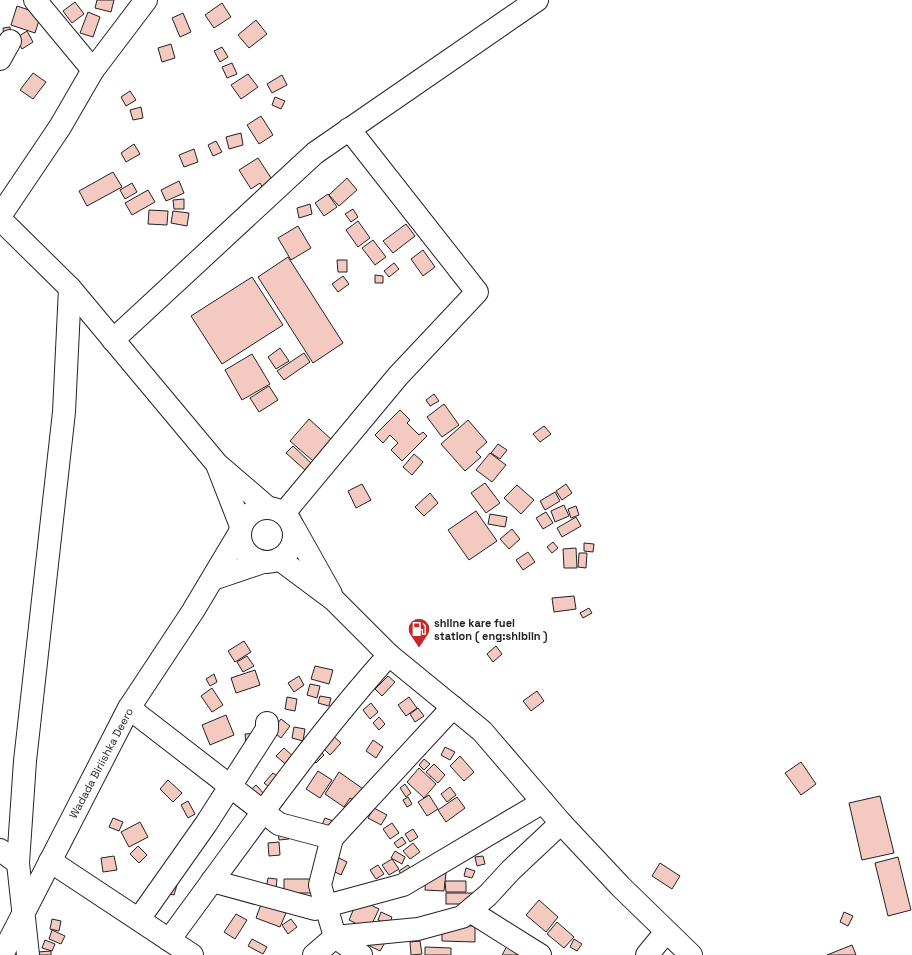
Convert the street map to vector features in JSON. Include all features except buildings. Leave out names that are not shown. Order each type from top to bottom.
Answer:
[{"type":"main road","points":[[35,0],[93,70]]},
{"type":"main road","points":[[146,0],[93,70],[60,127],[0,218],[70,288],[217,464],[282,516],[334,600],[389,655],[482,731],[561,823],[621,887],[691,955]]},
{"type":"main road","points":[[113,340],[315,153],[537,0]]},
{"type":"main road","points":[[282,516],[398,376],[477,292],[349,129]]},
{"type":"main road","points":[[28,955],[18,863],[25,761],[64,412],[70,288]]},
{"type":"main road","points":[[217,464],[240,530],[240,542],[249,556],[256,560],[271,561],[334,600]]},
{"type":"main road","points":[[213,579],[271,561],[287,554],[292,546],[294,537],[282,516],[258,509],[250,513],[244,519],[240,530]]},
{"type":"main road","name":"Wadada Biriishka Deero","points":[[2,955],[129,708],[213,579],[240,530]]},
{"type":"main road","points":[[169,940],[263,812],[362,686],[389,655]]},
{"type":"main road","points":[[361,955],[335,937],[320,885],[332,838],[453,707]]},
{"type":"main road","points":[[129,708],[279,824],[332,838]]},
{"type":"main road","points":[[139,919],[206,824],[267,729],[267,723]]},
{"type":"main road","points":[[212,881],[315,908],[326,906],[403,885],[543,802]]},
{"type":"main road","points":[[314,955],[335,937],[418,929],[462,916],[488,895],[511,870],[561,823]]},
{"type":"main road","points":[[0,850],[18,863]]},
{"type":"main road","points":[[50,861],[192,955]]},
{"type":"main road","points":[[470,911],[540,955]]},
{"type":"main road","points":[[647,955],[666,932]]},
{"type":"place","name":"shiine kare fuel station ( eng:shibiin )","points":[[419,648]]}]
